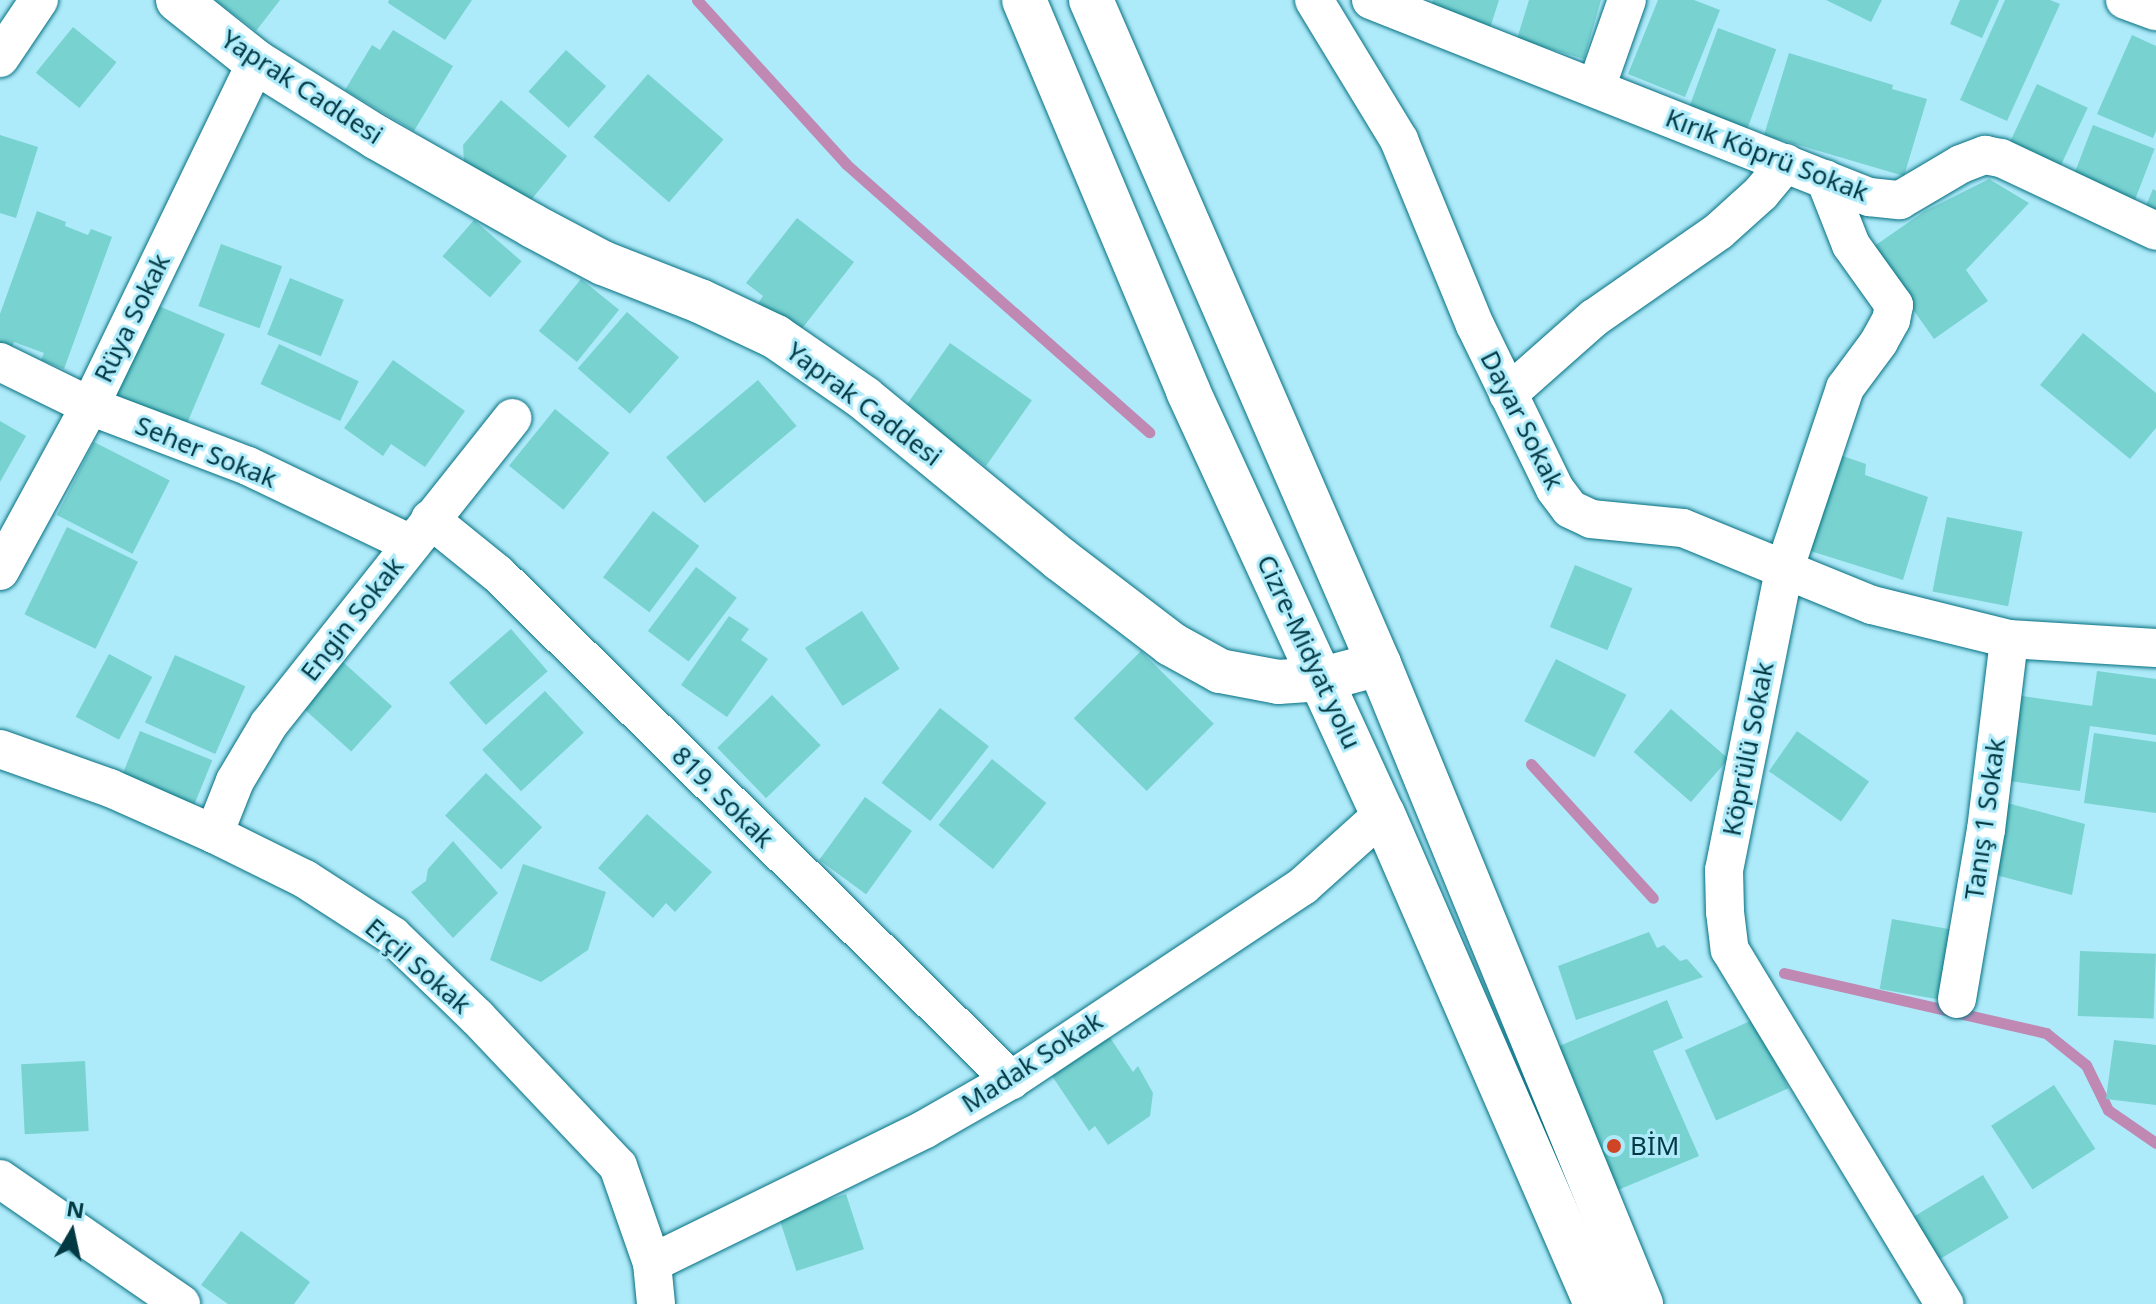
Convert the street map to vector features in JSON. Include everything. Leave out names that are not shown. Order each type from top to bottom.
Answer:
[{"type":"main road","name":"Yaprak Caddesi","points":[[178,0],[256,62],[376,137],[533,226],[603,263],[700,301],[776,337],[864,398],[1060,559],[1171,644],[1220,671],[1278,682],[1323,679],[1379,664]]},
{"type":"main road","name":"Cizre-Midyat yolu","points":[[1024,0],[1188,391],[1323,679],[1596,1304]]},
{"type":"main road","points":[[1091,0],[1379,664],[1641,1304]]},
{"type":"street","points":[[0,58],[39,0]]},
{"type":"street","name":"Dayar Sokak","points":[[1314,0],[1399,140],[1475,325],[1555,489],[1570,509],[1591,519],[1683,528],[1872,605],[2009,639],[2156,648]]},
{"type":"street","name":"Kırık Köprü Sokak","points":[[1371,0],[1869,197],[1900,200],[1961,164],[1985,155],[2001,158],[2156,231]]},
{"type":"street","points":[[1596,88],[1627,0]]},
{"type":"street","points":[[2125,0],[2156,11]]},
{"type":"street","name":"Rüya Sokak","points":[[0,571],[90,406],[256,62]]},
{"type":"street","points":[[1508,394],[1594,318],[1719,231],[1761,193],[1786,163]]},
{"type":"street","name":"Köprülü Sokak","points":[[1825,179],[1851,245],[1894,305],[1891,320],[1879,342],[1845,388],[1784,570],[1724,870],[1730,950],[1944,1304]]},
{"type":"street","name":"Seher Sokak","points":[[0,362],[90,406],[421,532]]},
{"type":"street","name":"Engin Sokak","points":[[214,834],[235,781],[269,724],[512,418]]},
{"type":"street","name":"819. Sokak","points":[[421,532],[498,574],[1011,1080]]},
{"type":"street","name":"Tanış 1 Sokak","points":[[1957,999],[1986,830],[2009,639]]},
{"type":"street","name":"Erçil Sokak","points":[[0,749],[110,788],[214,834],[305,879],[393,936],[477,1017],[618,1166],[652,1263],[656,1304]]},
{"type":"street","name":"Madak Sokak","points":[[652,1263],[925,1129],[1011,1080],[1303,886],[1383,814]]},
{"type":"street","points":[[0,1179],[181,1304]]},
{"type":"building","points":[[215,0],[280,0],[256,31]]},
{"type":"building","points":[[389,0],[472,0],[445,40],[388,3]]},
{"type":"building","points":[[1433,0],[1499,0],[1490,28],[1431,7]]},
{"type":"building","points":[[1529,0],[1601,0],[1584,59],[1517,39]]},
{"type":"building","points":[[1658,0],[1694,0],[1720,10],[1685,97],[1628,74]]},
{"type":"building","points":[[1826,0],[1882,0],[1871,22]]},
{"type":"building","points":[[1960,0],[1999,0],[1982,38],[1950,24]]},
{"type":"building","points":[[2005,0],[2050,0],[2060,4],[2007,121],[1960,100]]},
{"type":"building","points":[[73,27],[117,62],[79,108],[36,73]]},
{"type":"building","points":[[1718,28],[1776,49],[1748,128],[1689,107]]},
{"type":"building","points":[[393,30],[453,66],[414,131],[345,90],[372,45],[380,50]]},
{"type":"building","points":[[2132,35],[2156,46],[2156,131],[2153,138],[2097,114]]},
{"type":"building","points":[[566,50],[606,86],[569,128],[529,92]]},
{"type":"building","points":[[1789,53],[1893,85],[1892,89],[1927,99],[1904,176],[1764,135]]},
{"type":"building","points":[[648,74],[723,140],[669,202],[594,137]]},
{"type":"building","points":[[2037,84],[2088,108],[2059,169],[2008,146]]},
{"type":"building","points":[[501,100],[567,156],[522,211],[464,162],[463,145]]},
{"type":"building","points":[[2093,125],[2155,149],[2131,209],[2070,186]]},
{"type":"building","points":[[0,135],[38,147],[16,218],[0,213]]},
{"type":"building","points":[[1989,179],[2029,203],[1966,270],[1988,301],[1934,339],[1870,249],[1925,211]]},
{"type":"building","points":[[2153,189],[2156,191],[2156,222],[2142,215]]},
{"type":"building","points":[[37,211],[88,235],[91,229],[112,237],[64,369],[41,360],[44,353],[14,342],[11,350],[0,346],[0,314]]},
{"type":"building","points":[[797,218],[854,262],[797,335],[757,305],[763,296],[746,283]]},
{"type":"building","points":[[474,220],[522,261],[490,298],[443,256]]},
{"type":"building","points":[[221,244],[282,266],[260,328],[198,306]]},
{"type":"building","points":[[290,278],[344,300],[321,356],[267,335]]},
{"type":"building","points":[[581,279],[619,310],[577,362],[539,331]]},
{"type":"building","points":[[154,304],[225,334],[186,426],[115,396]]},
{"type":"building","points":[[627,312],[679,357],[630,414],[578,369]]},
{"type":"building","points":[[2083,333],[2156,393],[2156,428],[2130,459],[2040,385]]},
{"type":"building","points":[[950,343],[1032,400],[986,466],[904,409]]},
{"type":"building","points":[[279,344],[359,381],[340,421],[260,384]]},
{"type":"building","points":[[393,360],[465,411],[425,467],[391,444],[383,456],[344,428]]},
{"type":"building","points":[[758,380],[797,426],[705,503],[666,457]]},
{"type":"building","points":[[555,409],[609,453],[563,510],[509,466]]},
{"type":"building","points":[[0,421],[26,436],[0,482]]},
{"type":"building","points":[[94,442],[170,481],[133,554],[57,515]]},
{"type":"building","points":[[1834,453],[1866,464],[1865,475],[1928,497],[1903,580],[1804,549]]},
{"type":"building","points":[[653,511],[699,546],[649,612],[603,577]]},
{"type":"building","points":[[1947,517],[2023,532],[2008,606],[1932,592]]},
{"type":"building","points":[[67,527],[138,562],[95,649],[24,614]]},
{"type":"building","points":[[1575,565],[1632,588],[1607,650],[1550,627]]},
{"type":"building","points":[[696,567],[737,598],[689,662],[648,631]]},
{"type":"building","points":[[862,611],[900,669],[843,706],[805,648]]},
{"type":"building","points":[[729,616],[749,629],[741,640],[768,659],[727,717],[681,685]]},
{"type":"building","points":[[511,629],[548,671],[486,725],[449,683]]},
{"type":"building","points":[[1141,651],[1214,724],[1147,791],[1074,718]]},
{"type":"building","points":[[109,654],[152,677],[119,740],[76,717]]},
{"type":"building","points":[[175,655],[245,686],[215,754],[145,723]]},
{"type":"building","points":[[1556,659],[1626,695],[1595,757],[1524,721]]},
{"type":"building","points":[[343,662],[392,706],[351,751],[302,707]]},
{"type":"building","points":[[2097,671],[2156,679],[2156,735],[2090,726],[2080,791],[2003,780],[2015,695],[2092,706]]},
{"type":"building","points":[[545,691],[584,733],[521,791],[482,750]]},
{"type":"building","points":[[772,695],[821,745],[766,798],[717,748]]},
{"type":"building","points":[[940,708],[989,746],[930,821],[882,783]]},
{"type":"building","points":[[1671,709],[1728,759],[1691,802],[1634,752]]},
{"type":"building","points":[[140,731],[212,760],[192,809],[120,780]]},
{"type":"building","points":[[1797,731],[1869,781],[1841,822],[1769,771]]},
{"type":"building","points":[[2094,733],[2156,742],[2156,813],[2084,803]]},
{"type":"building","points":[[992,759],[1046,803],[993,869],[939,825]]},
{"type":"building","points":[[486,773],[542,827],[501,870],[445,815]]},
{"type":"building","points":[[865,797],[912,831],[866,894],[819,860]]},
{"type":"building","points":[[2004,802],[2085,824],[2072,895],[1992,874]]},
{"type":"building","points":[[647,814],[712,872],[675,912],[666,903],[653,918],[598,868]]},
{"type":"building","points":[[453,841],[498,893],[453,938],[411,892],[426,881],[428,869]]},
{"type":"building","points":[[523,864],[606,892],[588,950],[541,982],[490,960]]},
{"type":"building","points":[[1892,919],[1950,929],[1938,999],[1880,989]]},
{"type":"building","points":[[1649,932],[1657,948],[1664,945],[1680,961],[1687,959],[1703,977],[1576,1020],[1558,966]]},
{"type":"building","points":[[2080,951],[2156,954],[2154,1019],[2078,1016]]},
{"type":"building","points":[[1667,1000],[1683,1038],[1653,1051],[1699,1156],[1618,1190],[1557,1047]]},
{"type":"building","points":[[1757,1018],[1788,1088],[1716,1120],[1685,1050]]},
{"type":"building","points":[[1109,1036],[1133,1072],[1138,1066],[1153,1093],[1150,1116],[1108,1145],[1095,1126],[1089,1131],[1052,1076],[1070,1064],[1070,1055]]},
{"type":"building","points":[[2114,1040],[2156,1045],[2156,1105],[2106,1099]]},
{"type":"building","points":[[85,1061],[89,1131],[25,1134],[21,1064]]},
{"type":"building","points":[[2054,1085],[2095,1149],[2032,1190],[1991,1126]]},
{"type":"building","points":[[1983,1175],[2009,1218],[1937,1261],[1911,1218]]},
{"type":"building","points":[[846,1194],[864,1249],[796,1271],[778,1216]]},
{"type":"building","points":[[241,1231],[310,1282],[294,1304],[228,1304],[201,1285]]},
{"type":"waterway","points":[[697,0],[846,164],[1149,432]]},
{"type":"waterway","points":[[1531,764],[1653,898]]},
{"type":"waterway","points":[[1784,973],[2046,1033],[2086,1065],[2108,1110],[2156,1143]]},
{"type":"place","name":"BİM","points":[[1614,1146]]}]
